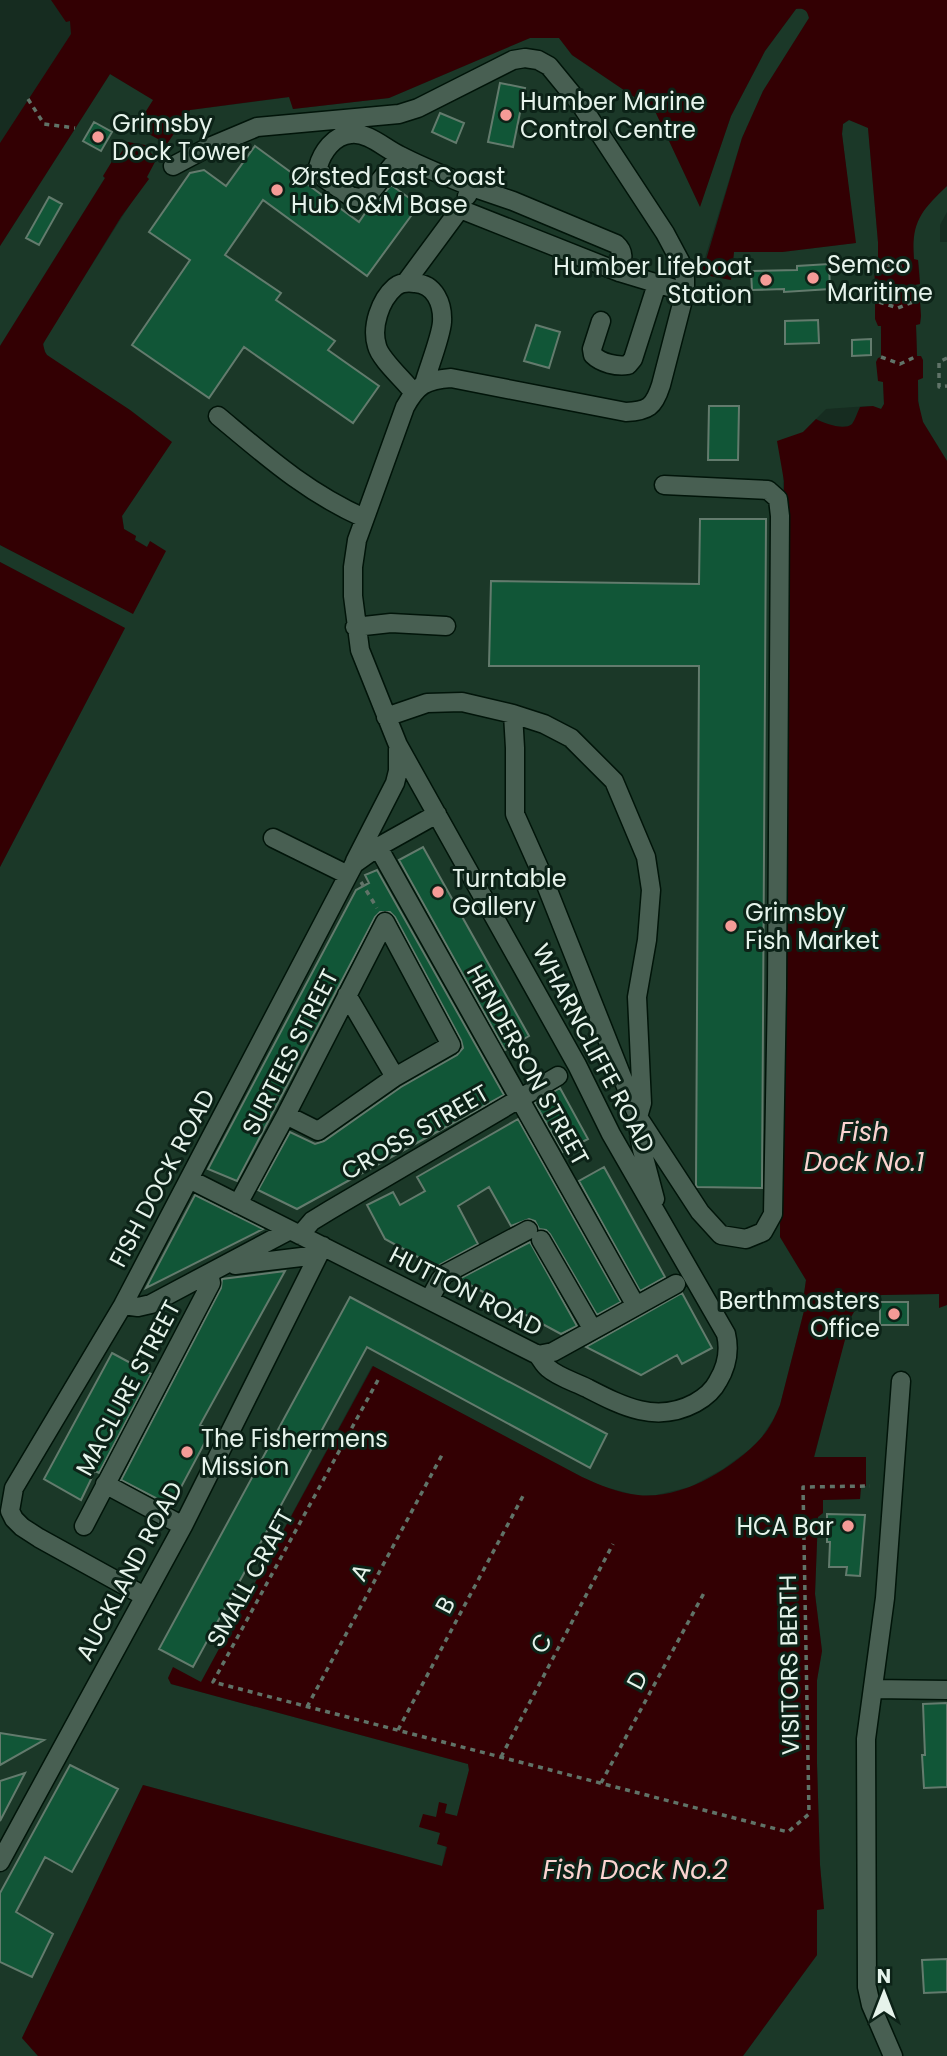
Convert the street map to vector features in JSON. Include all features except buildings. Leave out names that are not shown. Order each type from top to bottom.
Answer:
[{"type":"street","points":[[173,166],[206,148],[257,127],[399,114],[418,108],[513,60],[538,60],[549,66],[581,105],[665,233],[680,261],[685,292],[657,397],[650,406],[640,411],[625,412],[451,378],[434,379],[419,388],[377,350],[374,334],[378,314],[388,296],[396,286],[406,282],[460,209],[472,187]]},
{"type":"street","points":[[400,156],[616,244],[624,256],[619,272]]},
{"type":"street","points":[[460,209],[619,272],[685,292]]},
{"type":"street","name":"WHARNCLIFFE ROAD","points":[[406,282],[423,283],[434,292],[440,304],[442,324],[419,388],[405,407],[357,540],[353,596],[360,650],[398,745],[577,1065],[611,1134],[726,1334],[729,1345]]},
{"type":"street","points":[[601,321],[592,349],[593,355],[597,360],[621,366],[628,365],[633,359],[657,284]]},
{"type":"street","points":[[218,416],[297,481],[341,508],[364,518]]},
{"type":"street","points":[[513,714],[515,814],[540,870],[638,1117],[700,1212],[721,1235],[746,1239],[762,1232],[773,1214],[778,974],[778,499],[768,490],[664,485]]},
{"type":"street","points":[[355,627],[391,623],[446,626]]},
{"type":"street","points":[[386,717],[427,703],[462,702],[513,714],[544,724],[571,738],[614,781],[646,857],[651,890],[648,940],[637,997],[642,1103],[638,1117],[641,1146],[661,1220]]},
{"type":"street","name":"FISH DOCK ROAD","points":[[5,1511],[21,1475],[123,1305],[351,870],[395,783],[398,745]]},
{"type":"street","name":"FISH DOCK ROAD","points":[[351,870],[378,847],[437,814]]},
{"type":"street","points":[[272,838],[351,870]]},
{"type":"street","name":"HENDERSON STREET","points":[[378,847],[636,1306]]},
{"type":"street","points":[[286,1115],[318,1131],[395,1077],[451,1045],[385,922]]},
{"type":"street","name":"SURTEES STREET","points":[[238,1204],[385,922]]},
{"type":"street","points":[[347,995],[395,1077]]},
{"type":"street","name":"CROSS STREET","points":[[123,1305],[138,1307],[151,1304],[295,1233],[558,1076]]},
{"type":"street","name":"HUTTON ROAD","points":[[189,1179],[295,1233],[321,1251],[538,1354],[548,1368],[639,1412],[671,1412],[686,1408],[709,1393],[724,1371],[729,1345]]},
{"type":"street","points":[[429,1300],[445,1274],[534,1235],[593,1330]]},
{"type":"street","name":"CROSS STREET","points":[[216,1270],[321,1251]]},
{"type":"street","name":"AUCKLAND ROAD","points":[[0,1862],[183,1525],[321,1251]]},
{"type":"street","name":"MACLURE STREET","points":[[83,1525],[216,1270]]},
{"type":"street","points":[[538,1354],[553,1352],[676,1284]]},
{"type":"street","points":[[893,2056],[871,2005],[867,1987],[866,1739],[885,1598],[901,1381]]},
{"type":"street","points":[[105,1484],[183,1525]]},
{"type":"street","points":[[5,1511],[39,1538],[144,1596]]},
{"type":"street","points":[[873,1689],[947,1690]]},
{"type":"path","points":[[28,99],[44,124],[75,128]]},
{"type":"path","points":[[878,262],[897,268],[914,260]]},
{"type":"path","points":[[879,302],[898,308],[915,301]]},
{"type":"path","points":[[881,357],[900,364],[917,356]]},
{"type":"path","points":[[947,358],[939,362],[939,387],[947,386]]},
{"type":"path","points":[[351,870],[364,885],[385,922]]},
{"type":"path","name":"SMALL CRAFT","points":[[307,1707],[213,1682],[377,1380]]},
{"type":"path","name":"A","points":[[307,1707],[443,1453]]},
{"type":"path","name":"VISITORS BERTH","points":[[601,1783],[788,1832],[809,1814],[803,1487],[870,1486]]},
{"type":"path","name":"B","points":[[398,1730],[523,1496]]},
{"type":"path","name":"C","points":[[500,1758],[613,1544]]},
{"type":"path","name":"D","points":[[601,1783],[704,1593]]},
{"type":"path","points":[[307,1707],[601,1783]]},
{"type":"shaded area","points":[[803,8],[808,12],[809,18],[763,91],[742,138],[700,274],[731,280],[734,252],[782,252],[855,243],[843,124],[849,120],[868,127],[878,242],[878,262],[874,262],[879,287],[884,404],[882,409],[868,406],[826,409],[803,432],[783,470],[780,1237],[806,1280],[805,1307],[780,1405],[761,1438],[723,1469],[690,1487],[639,1496],[601,1486],[582,1477],[372,1366],[201,1682],[168,1678],[171,1684],[468,1764],[469,1770],[457,1816],[452,1815],[442,1866],[143,1785],[22,2038],[38,2056],[0,2056],[0,867],[125,628],[0,562],[0,545],[133,613],[150,542],[147,547],[134,539],[136,536],[124,529],[122,516],[171,442],[130,410],[56,362],[47,355],[43,347],[45,339],[136,195],[117,159],[103,177],[105,178],[0,346],[0,246],[110,74],[154,100],[190,110],[290,97],[293,109],[389,98],[530,38],[559,38],[572,55],[655,111],[700,206],[731,116],[765,51],[796,9]]},
{"type":"shaded area","points":[[947,186],[947,212],[940,225],[940,242],[947,242],[947,461],[923,422],[919,410],[916,325],[920,324],[921,316],[920,302],[915,301],[915,284],[920,283],[918,260],[914,260],[913,245],[919,216]]},
{"type":"shaded area","points":[[939,1294],[939,1307],[947,1305],[947,2056],[743,2056],[817,1955],[817,1909],[824,1908],[817,1764],[817,1680],[822,1651],[815,1594],[818,1516],[823,1513],[823,1500],[860,1499],[861,1486],[866,1486],[814,1458],[840,1356],[851,1317],[866,1298],[882,1295]]},
{"type":"water","points":[[51,0],[947,0],[947,186],[924,210],[916,226],[913,246],[914,259],[918,260],[920,284],[915,285],[915,301],[920,302],[921,316],[920,324],[916,325],[917,356],[921,356],[923,360],[923,378],[918,380],[918,401],[923,422],[947,461],[947,1305],[939,1308],[939,1294],[882,1295],[866,1298],[851,1317],[814,1457],[866,1457],[866,1486],[861,1486],[860,1499],[823,1500],[823,1513],[818,1517],[815,1594],[822,1651],[817,1680],[817,1764],[824,1909],[817,1910],[817,1955],[743,2056],[38,2056],[22,2038],[143,1785],[442,1866],[447,1847],[437,1844],[440,1833],[419,1827],[423,1814],[436,1817],[439,1802],[447,1804],[445,1813],[457,1816],[469,1770],[468,1764],[171,1684],[168,1678],[173,1667],[201,1682],[373,1366],[582,1477],[616,1491],[638,1495],[671,1493],[721,1471],[761,1438],[780,1405],[805,1307],[806,1280],[780,1237],[784,481],[777,441],[803,432],[816,419],[834,426],[848,426],[852,424],[860,407],[873,406],[881,409],[884,404],[883,382],[878,381],[876,362],[881,357],[881,326],[878,326],[875,319],[875,304],[879,301],[874,262],[878,262],[878,242],[868,128],[849,120],[843,124],[856,243],[782,252],[734,252],[731,280],[700,274],[742,138],[763,91],[809,18],[803,9],[796,9],[765,51],[731,116],[700,207],[655,111],[572,55],[559,38],[530,38],[389,98],[293,109],[289,97],[190,110],[167,144],[136,127],[153,100],[110,74],[0,246],[0,143],[71,34],[70,21],[66,22]]},
{"type":"water","points":[[128,142],[145,145],[156,160],[147,177],[149,179],[121,217],[43,344],[47,355],[130,410],[172,442],[122,516],[124,529],[136,536],[135,540],[147,547],[150,541],[166,551],[133,614],[0,545],[0,346],[105,178],[103,176],[114,158],[117,159]]},
{"type":"water","points":[[0,562],[125,628],[0,867]]},
{"type":"place","name":"Humber Marine Control Centre","points":[[506,115]]},
{"type":"place","name":"Grimsby Dock Tower","points":[[98,137]]},
{"type":"place","name":"Ørsted East Coast Hub O&M Base","points":[[277,190]]},
{"type":"place","name":"Semco Maritime","points":[[813,278]]},
{"type":"place","name":"Humber Lifeboat Station","points":[[766,280]]},
{"type":"place","name":"Turntable Gallery","points":[[438,892]]},
{"type":"place","name":"Grimsby Fish Market","points":[[731,926]]},
{"type":"place","name":"Berthmasters Office","points":[[894,1314]]},
{"type":"place","name":"The Fishermens Mission","points":[[187,1452]]},
{"type":"place","name":"HCA Bar","points":[[848,1526]]},
{"type":"water label","name":"Fish Dock No.1","points":[[864,1147]]},
{"type":"water label","name":"Fish Dock No.2","points":[[635,1870]]}]
